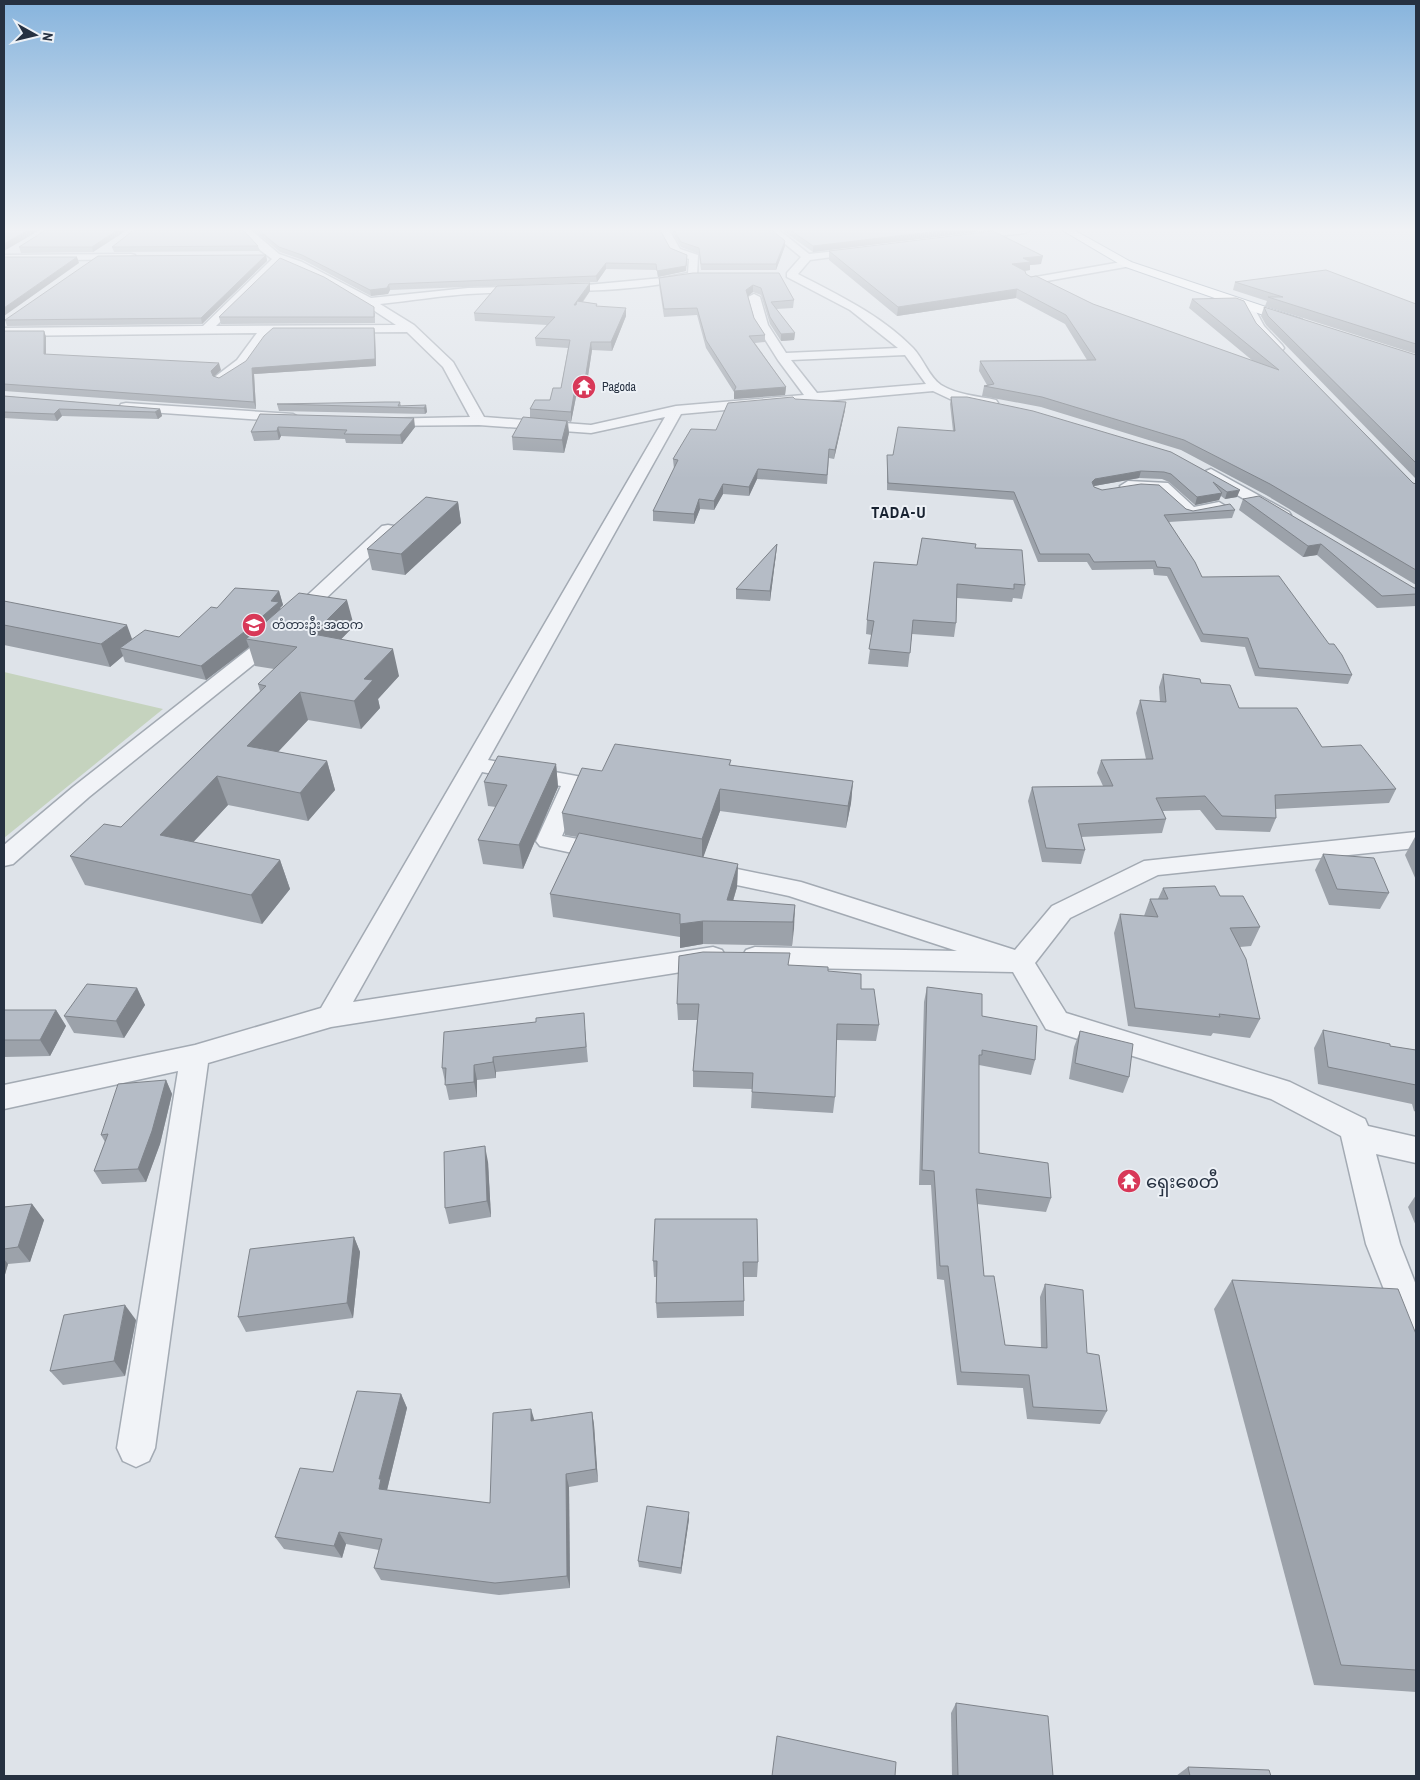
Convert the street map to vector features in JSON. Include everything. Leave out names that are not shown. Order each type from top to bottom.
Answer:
[{"type":"highway","points":[[1270,313],[1309,326]]},
{"type":"street","points":[[207,329],[222,313]]},
{"type":"street","points":[[386,313],[410,328],[448,365],[479,421]]},
{"type":"street","points":[[759,313],[762,325],[782,356],[814,398]]},
{"type":"street","points":[[861,313],[880,326],[909,351],[935,387]]},
{"type":"street","points":[[1252,313],[1259,328],[1287,356]]},
{"type":"street","points":[[4,332],[410,328]]},
{"type":"street","points":[[221,379],[242,363],[266,329]]},
{"type":"street","points":[[782,356],[909,351]]},
{"type":"street","points":[[364,422],[479,421],[591,429],[676,410],[935,387],[955,396],[1008,406]]},
{"type":"street","points":[[111,406],[306,418]]},
{"type":"street","points":[[331,1016],[676,410]]},
{"type":"street","points":[[1200,468],[1292,520]]},
{"type":"street","points":[[1110,489],[1139,485],[1162,486],[1191,512],[1259,500]]},
{"type":"street","points":[[4,858],[81,792],[262,648],[388,530]]},
{"type":"street","points":[[475,764],[574,782],[548,841],[626,856]]},
{"type":"street","points":[[1021,962],[1061,912],[1152,867],[1416,840]]},
{"type":"street","points":[[685,867],[792,888],[1021,962],[1056,1021],[1280,1090],[1354,1128],[1383,1244],[1416,1328]]},
{"type":"street","points":[[4,1097],[195,1056],[331,1016],[703,956],[1021,962]]},
{"type":"street","points":[[136,1448],[195,1056]]},
{"type":"street","points":[[1356,1136],[1416,1150]]},
{"type":"green space","points":[[4,672],[163,709],[4,838]]},
{"type":"building","points":[[15,313],[206,313],[201,318],[5,320]]},
{"type":"building","points":[[223,313],[374,313],[374,317],[219,317]]},
{"type":"building","points":[[475,313],[624,313],[611,342],[591,342],[585,380],[575,388],[571,412],[530,409],[535,400],[550,400],[553,388],[561,388],[570,340],[535,338],[555,317]]},
{"type":"building","points":[[698,313],[753,313],[765,335],[749,336],[786,387],[734,391],[736,387],[706,340]]},
{"type":"building","points":[[769,313],[780,313],[795,333],[781,334]]},
{"type":"building","points":[[1062,313],[1119,313],[1279,370],[1209,313],[1251,313],[1256,323],[1416,484],[1416,570],[1270,484],[1184,440],[1042,397],[984,386],[994,384],[980,361],[1096,360],[1066,315]]},
{"type":"building","points":[[1267,313],[1283,313],[1416,355],[1416,463]]},
{"type":"building","points":[[1319,313],[1416,313],[1416,344]]},
{"type":"building","points":[[273,328],[374,328],[375,359],[252,368],[254,402],[4,384],[4,331],[44,331],[44,354],[219,363],[211,371],[213,376],[219,378],[246,361],[264,336]]},
{"type":"building","points":[[4,396],[160,409],[155,412],[59,409],[54,414],[4,412]]},
{"type":"building","points":[[793,397],[795,399],[846,402],[835,450],[829,449],[827,475],[758,469],[749,487],[723,484],[714,501],[699,499],[694,514],[653,511],[678,460],[673,459],[691,429],[716,430],[728,403]]},
{"type":"building","points":[[951,397],[967,397],[1033,411],[1171,452],[1240,490],[1227,492],[1213,482],[1222,493],[1197,497],[1171,474],[1164,472],[1141,471],[1095,479],[1092,482],[1094,487],[1102,490],[1141,484],[1159,485],[1186,509],[1193,511],[1230,504],[1235,510],[1164,515],[1195,562],[1202,577],[1279,576],[1329,644],[1334,644],[1352,675],[1259,668],[1248,638],[1203,634],[1170,568],[1157,567],[1155,561],[1094,562],[1089,554],[1040,554],[1014,492],[888,483],[887,455],[893,455],[898,427],[955,431]]},
{"type":"building","points":[[400,402],[398,406],[426,405],[424,408],[277,404]]},
{"type":"building","points":[[260,414],[414,418],[400,435],[344,434],[347,430],[278,427],[277,431],[251,432]]},
{"type":"building","points":[[523,417],[567,421],[562,440],[512,437]]},
{"type":"building","points":[[1259,496],[1416,588],[1416,594],[1382,596],[1321,544],[1308,546],[1243,499]]},
{"type":"building","points":[[426,497],[458,502],[401,554],[367,549]]},
{"type":"building","points":[[922,538],[976,544],[975,548],[1022,550],[1025,585],[1014,584],[1014,589],[957,584],[956,623],[913,620],[910,653],[869,649],[874,621],[867,620],[874,562],[917,565]]},
{"type":"building","points":[[777,544],[770,591],[736,589]]},
{"type":"building","points":[[235,588],[279,591],[271,601],[279,602],[201,666],[120,648],[145,630],[179,637],[211,607],[217,608]]},
{"type":"building","points":[[299,593],[347,600],[313,634],[393,649],[364,679],[373,680],[354,701],[300,692],[247,746],[327,761],[300,793],[217,776],[160,835],[280,860],[251,895],[70,856],[104,824],[121,827],[266,686],[258,684],[297,647],[246,639]]},
{"type":"building","points":[[4,601],[127,625],[101,644],[4,625]]},
{"type":"building","points":[[1163,674],[1200,679],[1201,683],[1230,685],[1239,708],[1297,708],[1322,747],[1361,745],[1396,789],[1275,795],[1276,818],[1222,816],[1205,796],[1156,798],[1166,819],[1078,824],[1085,850],[1046,848],[1032,787],[1113,786],[1101,760],[1153,759],[1140,700],[1166,702]]},
{"type":"building","points":[[615,744],[731,760],[729,765],[853,781],[848,806],[720,789],[702,839],[562,813],[582,768],[602,771]]},
{"type":"building","points":[[498,756],[556,764],[519,845],[478,840],[507,785],[484,782]]},
{"type":"building","points":[[579,833],[738,864],[727,900],[795,905],[793,922],[703,921],[680,924],[680,914],[550,894]]},
{"type":"building","points":[[1323,854],[1374,858],[1389,893],[1337,889]]},
{"type":"building","points":[[1215,886],[1220,896],[1243,896],[1260,927],[1230,928],[1246,959],[1260,1019],[1219,1014],[1220,1017],[1135,1008],[1120,914],[1158,917],[1150,899],[1168,899],[1163,888]]},
{"type":"building","points":[[703,952],[790,953],[788,965],[828,967],[828,971],[861,974],[861,989],[874,989],[879,1025],[837,1024],[835,1097],[752,1092],[753,1073],[693,1071],[699,1004],[677,1004],[679,956]]},
{"type":"building","points":[[87,984],[137,988],[116,1021],[64,1016]]},
{"type":"building","points":[[927,987],[982,994],[982,1016],[1037,1026],[1035,1060],[982,1050],[982,1055],[979,1055],[979,1153],[1048,1163],[1051,1198],[976,1189],[984,1276],[994,1276],[1005,1345],[1047,1348],[1045,1284],[1083,1290],[1087,1353],[1099,1355],[1107,1411],[1033,1407],[1029,1375],[961,1372],[948,1266],[940,1266],[934,1171],[922,1170]]},
{"type":"building","points":[[4,1010],[56,1010],[40,1040],[4,1040]]},
{"type":"building","points":[[584,1013],[586,1047],[493,1057],[493,1062],[474,1065],[474,1082],[445,1085],[446,1068],[442,1068],[444,1032],[536,1022],[536,1018]]},
{"type":"building","points":[[1323,1030],[1390,1044],[1390,1046],[1416,1050],[1416,1085],[1328,1067]]},
{"type":"building","points":[[1080,1031],[1133,1044],[1129,1077],[1075,1063]]},
{"type":"building","points":[[166,1080],[152,1131],[138,1169],[94,1171],[108,1134],[101,1135],[118,1084]]},
{"type":"building","points":[[485,1146],[487,1201],[445,1208],[444,1152]]},
{"type":"building","points":[[32,1204],[18,1247],[4,1249],[4,1207]]},
{"type":"building","points":[[655,1219],[757,1219],[758,1262],[743,1262],[744,1301],[656,1303],[657,1261],[653,1261]]},
{"type":"building","points":[[354,1237],[347,1303],[238,1317],[250,1249]]},
{"type":"building","points":[[1232,1280],[1398,1289],[1416,1334],[1416,1670],[1341,1665]]},
{"type":"building","points":[[125,1305],[114,1361],[50,1371],[64,1315]]},
{"type":"building","points":[[357,1391],[401,1394],[379,1479],[381,1479],[379,1489],[490,1503],[493,1413],[531,1409],[531,1421],[592,1412],[596,1469],[566,1474],[567,1576],[495,1583],[374,1568],[382,1539],[339,1532],[334,1546],[275,1537],[300,1468],[333,1472]]},
{"type":"building","points":[[647,1506],[689,1512],[681,1568],[638,1561]]},
{"type":"building","points":[[956,1703],[1048,1716],[1053,1776],[958,1776]]},
{"type":"building","points":[[777,1736],[896,1762],[895,1776],[772,1776]]},
{"type":"building","points":[[1188,1767],[1269,1770],[1271,1776],[1190,1776]]},
{"type":"place","name":"Pagoda","points":[[584,387]]},
{"type":"place","name":"တံတားဦး အထက","points":[[254,625]]},
{"type":"place","name":"ရှေးစေတီ","points":[[1129,1181]]},
{"type":"district","name":"TADA-U","points":[[899,512]]}]
